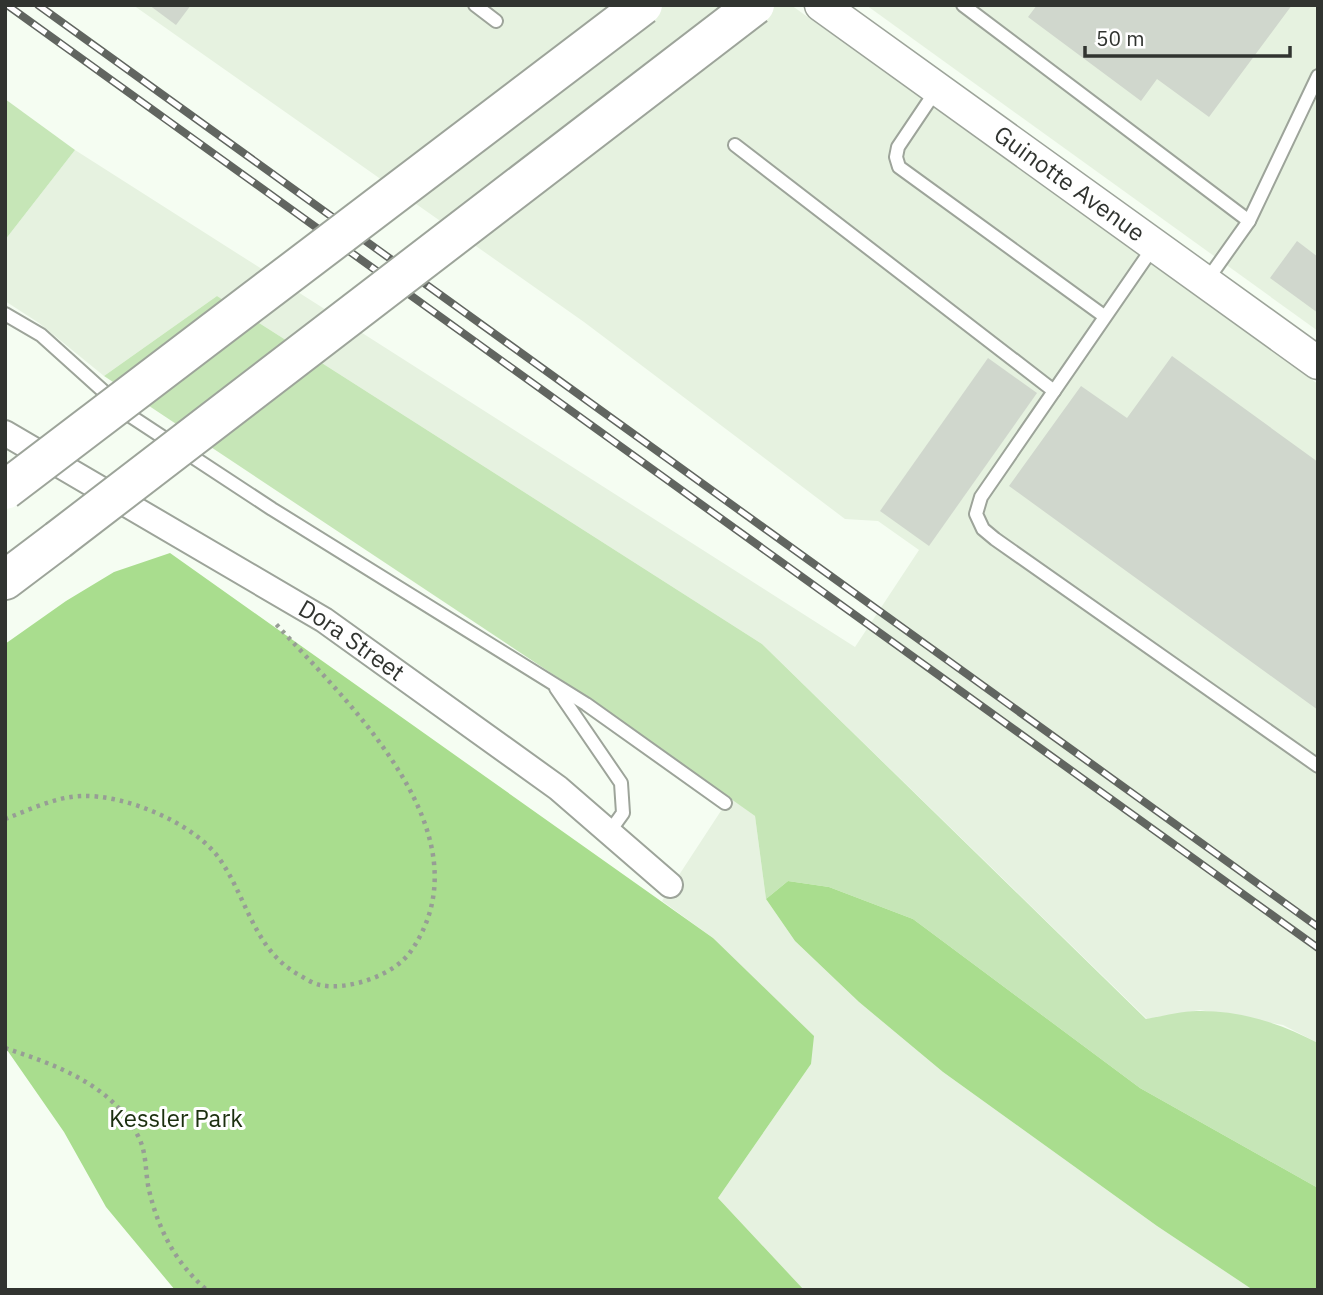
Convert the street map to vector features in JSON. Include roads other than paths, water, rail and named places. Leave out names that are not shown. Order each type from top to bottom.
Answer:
[{"type":"highway","points":[[5,490],[643,5]]},
{"type":"highway","points":[[5,580],[755,5]]},
{"type":"street","name":"Guinotte Avenue","points":[[821,5],[1318,363]]},
{"type":"street","name":"Dora Street","points":[[5,433],[324,620],[558,788],[670,885]]},
{"type":"lane","points":[[475,5],[496,21]]},
{"type":"lane","points":[[963,5],[1249,222]]},
{"type":"lane","points":[[1205,283],[1249,222],[1318,76]]},
{"type":"lane","points":[[937,89],[898,147],[896,157],[899,167],[1104,316]]},
{"type":"lane","points":[[735,145],[1054,391]]},
{"type":"lane","points":[[1154,246],[981,497],[976,514],[983,528],[1318,766]]},
{"type":"lane","points":[[5,314],[41,335],[132,417],[272,509],[554,684],[725,803]]},
{"type":"lane","points":[[554,684],[621,783],[623,813],[610,831]]},
{"type":"railway","points":[[7,5],[1318,948]]},
{"type":"railway","points":[[38,5],[1318,927]]},
{"type":"park label","name":"Kessler Park","points":[[176,1119]]}]
